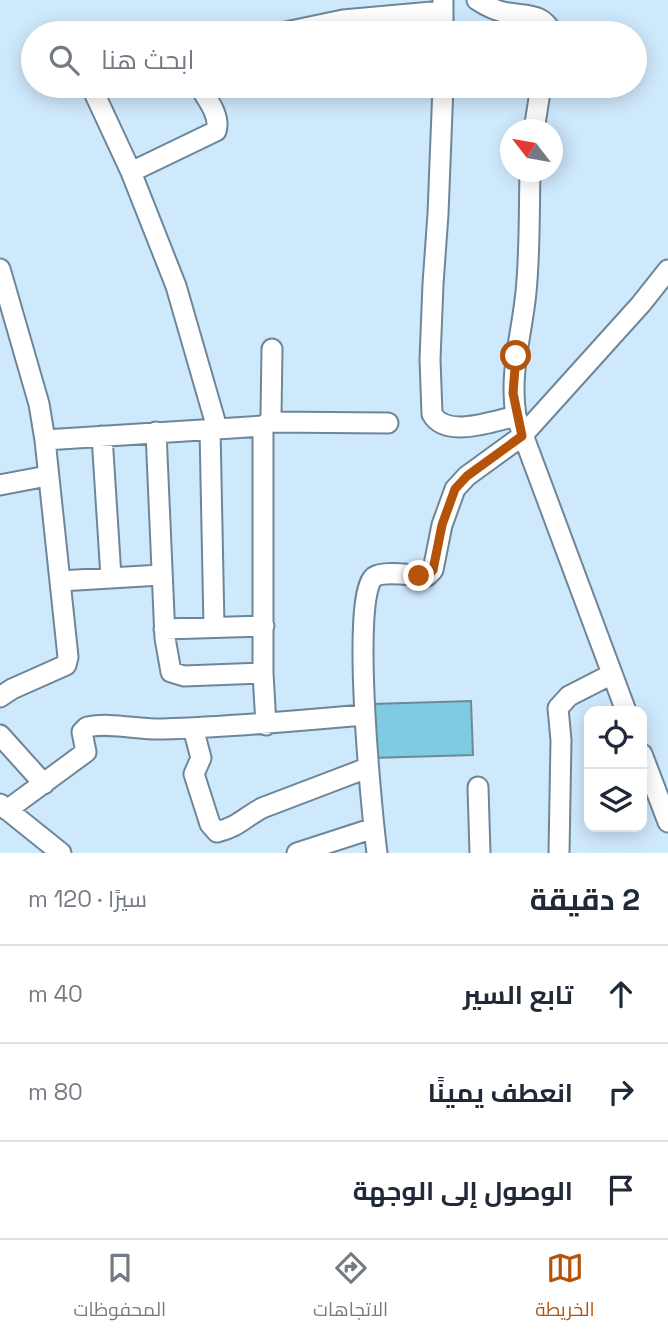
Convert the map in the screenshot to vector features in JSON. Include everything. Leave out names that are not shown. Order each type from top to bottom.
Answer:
[{"type":"street","points":[[477,0],[500,12],[541,18],[544,21]]},
{"type":"street","points":[[338,21],[443,6]]},
{"type":"street","points":[[97,98],[131,172],[177,286],[213,429],[214,627]]},
{"type":"street","points":[[131,172],[216,131],[219,123],[206,98]]},
{"type":"street","points":[[442,98],[432,297],[432,414],[435,420],[451,427],[473,427],[516,416]]},
{"type":"street","points":[[536,119],[539,98]]},
{"type":"street","points":[[530,182],[528,276],[513,375],[516,416],[624,706]]},
{"type":"street","points":[[0,269],[39,404],[68,662],[0,697]]},
{"type":"street","points":[[377,853],[363,715],[366,603],[370,582],[375,576],[384,573],[427,576],[433,570],[442,525],[455,489],[467,476],[522,436],[641,304],[668,270]]},
{"type":"street","points":[[266,724],[263,673],[266,424],[272,408],[272,349]]},
{"type":"street","points":[[45,440],[266,424],[388,423]]},
{"type":"street","points":[[156,432],[164,629],[171,672],[177,676],[263,673]]},
{"type":"street","points":[[102,436],[111,577]]},
{"type":"street","points":[[0,485],[47,476]]},
{"type":"street","points":[[60,581],[161,575]]},
{"type":"street","points":[[164,629],[264,626]]},
{"type":"street","points":[[559,853],[561,740],[558,708],[569,696],[612,674]]},
{"type":"street","points":[[61,853],[4,807],[44,784],[86,752],[82,732],[87,727],[193,728],[363,715]]},
{"type":"street","points":[[193,728],[201,758],[194,774],[210,824],[217,832],[241,823],[262,808],[367,768]]},
{"type":"street","points":[[0,735],[44,784]]},
{"type":"street","points":[[647,767],[668,822]]},
{"type":"street","points":[[478,788],[480,853]]},
{"type":"street","points":[[297,853],[374,828]]},
{"type":"building","points":[[471,701],[473,755],[372,758],[372,704]]},
{"type":"route","points":[[419,576],[427,576],[433,570],[442,525],[455,489],[467,476],[522,436],[513,393],[516,356]]}]
